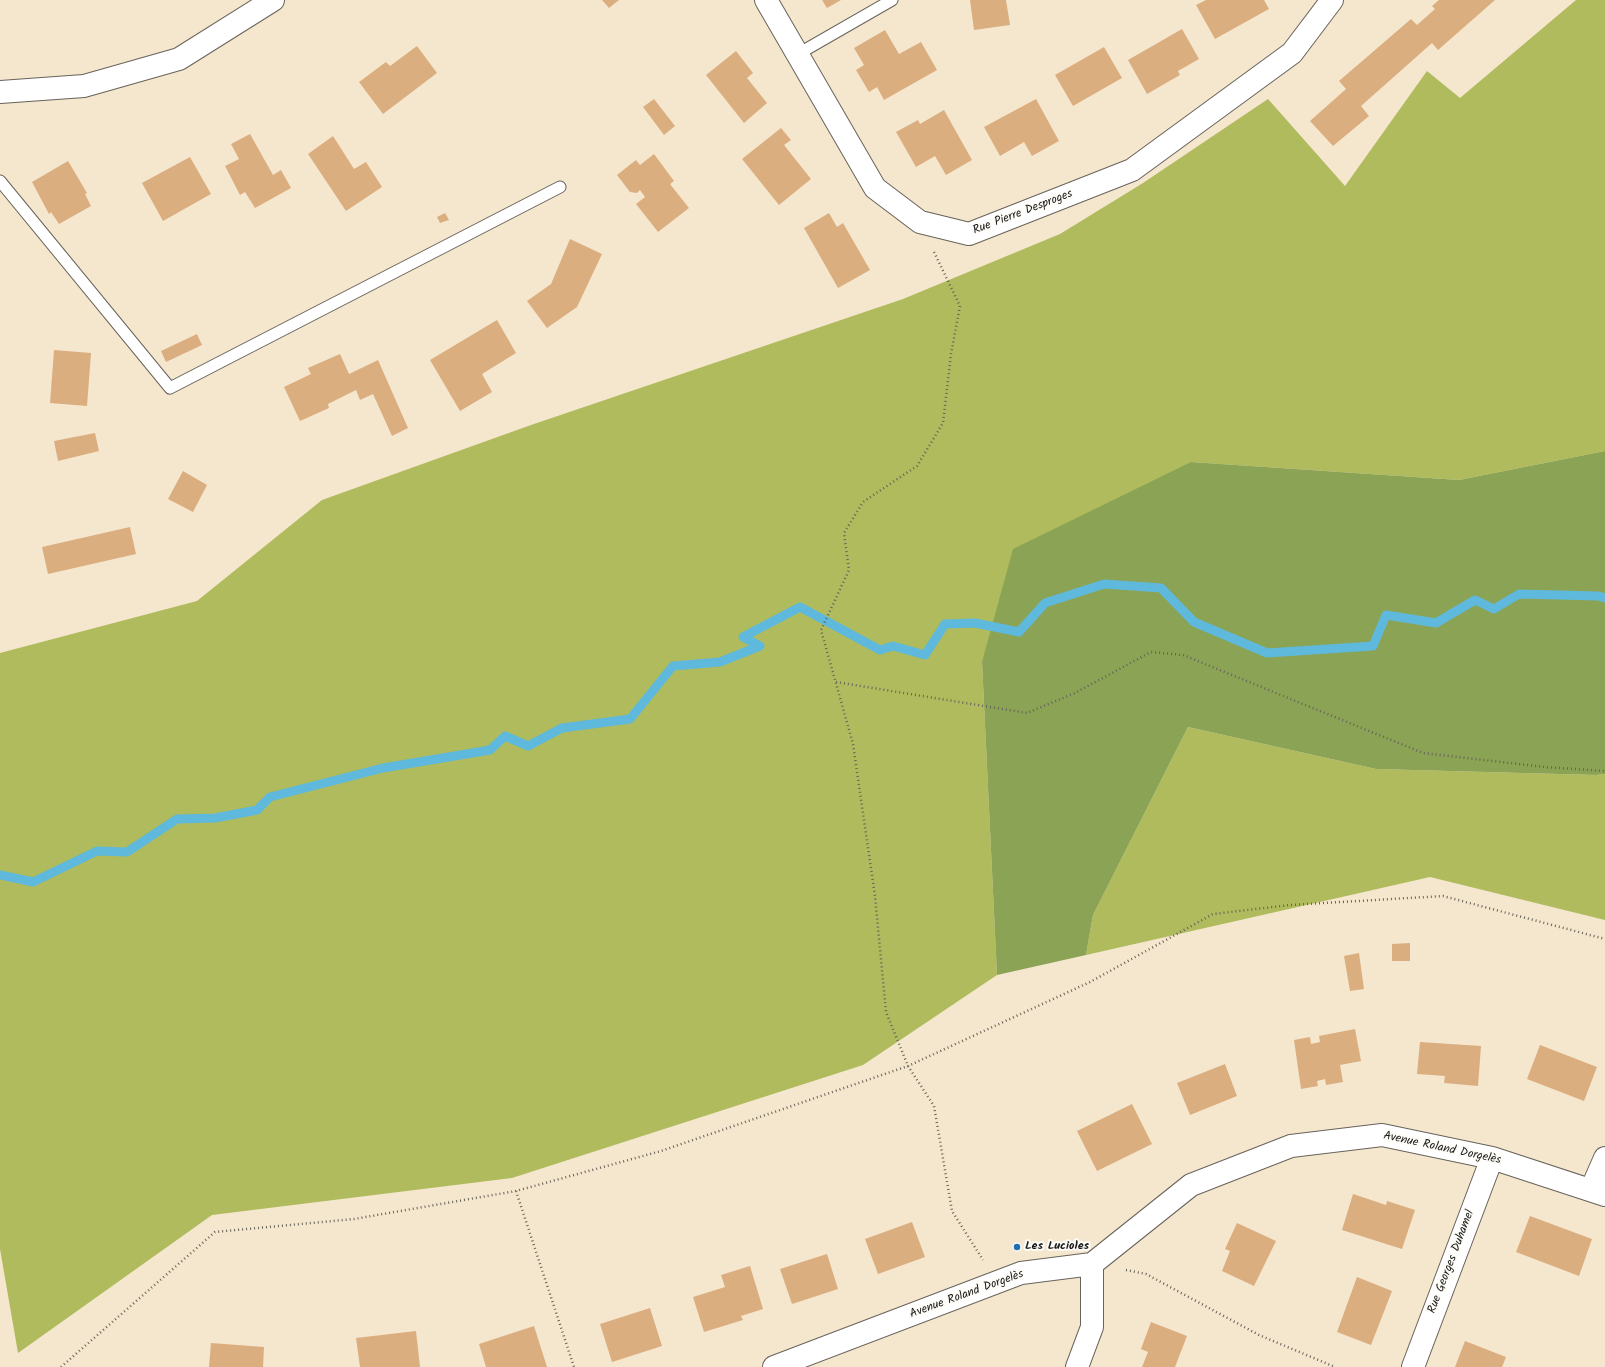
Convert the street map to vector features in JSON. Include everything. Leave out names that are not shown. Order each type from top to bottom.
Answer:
[{"type":"street","points":[[0,92],[84,86],[178,59],[273,0]]},
{"type":"street","name":"Rue Pierre Desproges","points":[[766,0],[875,188],[920,222],[968,234],[1132,170],[1292,53],[1332,0]]},
{"type":"street","name":"Avenue Roland Dorgelès","points":[[774,1367],[1021,1273],[1092,1264],[1191,1185],[1291,1146],[1382,1135],[1492,1158],[1598,1192]]},
{"type":"street","name":"Rue Georges Duhamel","points":[[1413,1367],[1492,1158]]},
{"type":"street","points":[[1598,1192],[1605,1158]]},
{"type":"street","points":[[1077,1367],[1092,1327],[1092,1264]]},
{"type":"lane","points":[[798,54],[892,0]]},
{"type":"lane","points":[[0,181],[170,388],[560,187]]},
{"type":"path","points":[[920,222],[960,306],[951,354],[943,423],[916,466],[864,502],[844,533],[850,570],[821,630],[853,744],[875,896],[886,1012],[908,1066],[934,1106],[952,1211],[998,1282]]},
{"type":"path","points":[[836,682],[1027,713],[1075,693],[1151,652],[1183,655],[1423,753],[1545,767],[1605,771]]},
{"type":"path","points":[[61,1367],[215,1232],[354,1219],[516,1191],[661,1151],[908,1066],[1090,982],[1213,914],[1290,905],[1443,896],[1605,939]]},
{"type":"path","points":[[516,1191],[574,1367]]},
{"type":"path","points":[[1092,1264],[1146,1274],[1259,1335],[1335,1367]]},
{"type":"green space","points":[[1576,0],[1605,0],[1605,451],[1459,480],[1191,462],[982,662],[997,975],[863,1065],[512,1178],[212,1215],[18,1353],[0,1249],[0,653],[197,601],[322,500],[531,425],[903,299],[1060,234],[1143,183],[1268,99],[1345,186],[1427,71],[1460,98]]},
{"type":"green space","points":[[1605,451],[1605,774],[1376,769],[1188,727],[1093,915],[1086,955],[997,975],[982,662],[1013,549],[1191,462],[1459,480]]},
{"type":"green space","points":[[1188,727],[1376,769],[1605,774],[1605,920],[1430,877],[1086,955],[1093,915]]},
{"type":"building","points":[[602,0],[619,0],[609,8]]},
{"type":"building","points":[[822,0],[841,0],[827,8]]},
{"type":"building","points":[[970,0],[1006,0],[1010,25],[974,30]]},
{"type":"building","points":[[1206,0],[1264,0],[1269,9],[1215,39],[1196,5]]},
{"type":"building","points":[[1439,0],[1495,0],[1438,50],[1432,43],[1361,106],[1369,116],[1333,146],[1310,121],[1346,89],[1339,81],[1411,19],[1417,25],[1435,9],[1432,6]]},
{"type":"building","points":[[1182,29],[1199,59],[1178,71],[1180,75],[1147,94],[1128,60]]},
{"type":"building","points":[[885,30],[899,54],[921,42],[937,70],[884,100],[877,87],[869,92],[856,70],[864,65],[854,48]]},
{"type":"building","points":[[417,46],[437,73],[383,114],[359,82],[386,62],[390,66]]},
{"type":"building","points":[[1104,47],[1122,78],[1073,106],[1055,75]]},
{"type":"building","points":[[736,51],[753,73],[747,78],[767,103],[744,123],[706,75]]},
{"type":"building","points":[[654,99],[675,126],[664,135],[643,107]]},
{"type":"building","points":[[1036,99],[1059,141],[1032,156],[1024,142],[1000,156],[984,127]]},
{"type":"building","points":[[944,110],[972,160],[946,175],[935,156],[916,167],[896,132],[918,120],[920,124]]},
{"type":"building","points":[[781,128],[791,140],[784,145],[811,179],[779,205],[742,159]]},
{"type":"building","points":[[250,134],[273,175],[281,170],[291,188],[255,208],[245,192],[240,195],[225,166],[239,159],[231,144]]},
{"type":"building","points":[[333,136],[354,169],[366,162],[382,187],[346,211],[308,154]]},
{"type":"building","points":[[654,154],[674,181],[670,184],[689,208],[658,232],[636,204],[645,197],[640,190],[637,193],[630,192],[617,175],[636,160],[640,165]]},
{"type":"building","points":[[190,157],[211,194],[163,221],[142,183]]},
{"type":"building","points":[[68,161],[87,193],[85,194],[91,206],[59,224],[51,212],[49,214],[32,182]]},
{"type":"building","points":[[445,213],[449,220],[440,223],[437,217]]},
{"type":"building","points":[[829,213],[837,227],[843,223],[870,270],[838,288],[804,228]]},
{"type":"building","points":[[570,239],[602,254],[577,307],[547,328],[527,301],[551,284]]},
{"type":"building","points":[[497,320],[516,353],[482,374],[492,392],[460,411],[430,360]]},
{"type":"building","points":[[197,334],[202,345],[166,362],[161,351]]},
{"type":"building","points":[[54,350],[91,353],[87,406],[50,403]]},
{"type":"building","points":[[340,354],[349,374],[378,360],[408,428],[392,436],[373,394],[360,400],[356,390],[328,404],[329,408],[300,421],[284,387],[311,374],[308,368]]},
{"type":"building","points":[[95,433],[99,451],[58,461],[54,441]]},
{"type":"building","points":[[183,471],[207,485],[193,512],[168,499]]},
{"type":"building","points":[[130,527],[136,554],[48,574],[42,547]]},
{"type":"building","points":[[1410,943],[1410,961],[1392,961],[1392,944]]},
{"type":"building","points":[[1359,953],[1364,989],[1350,991],[1344,956]]},
{"type":"building","points":[[1355,1029],[1361,1061],[1340,1065],[1343,1082],[1326,1085],[1325,1079],[1317,1081],[1318,1086],[1301,1089],[1294,1040],[1310,1037],[1311,1044],[1320,1042],[1319,1036]]},
{"type":"building","points":[[1420,1042],[1481,1046],[1478,1086],[1444,1083],[1445,1076],[1417,1074]]},
{"type":"building","points":[[1540,1045],[1597,1067],[1584,1101],[1527,1079]]},
{"type":"building","points":[[1225,1064],[1237,1096],[1190,1115],[1177,1083]]},
{"type":"building","points":[[1132,1104],[1152,1144],[1097,1171],[1077,1131]]},
{"type":"building","points":[[1353,1194],[1386,1205],[1387,1201],[1415,1210],[1402,1249],[1342,1230]]},
{"type":"building","points":[[1530,1216],[1592,1239],[1579,1276],[1516,1252]]},
{"type":"building","points":[[912,1222],[925,1257],[878,1274],[865,1239]]},
{"type":"building","points":[[1237,1223],[1276,1241],[1254,1286],[1222,1271],[1230,1251],[1225,1249]]},
{"type":"building","points":[[827,1254],[838,1289],[792,1304],[780,1269]]},
{"type":"building","points":[[750,1266],[763,1309],[741,1316],[743,1320],[704,1332],[693,1297],[725,1287],[721,1275]]},
{"type":"building","points":[[1357,1277],[1392,1291],[1371,1345],[1337,1332]]},
{"type":"building","points":[[650,1308],[662,1346],[612,1362],[600,1324]]},
{"type":"building","points":[[1151,1322],[1187,1336],[1175,1367],[1142,1367],[1148,1352],[1141,1349]]},
{"type":"building","points":[[534,1326],[547,1367],[486,1367],[479,1344]]},
{"type":"building","points":[[416,1331],[420,1367],[360,1367],[356,1338]]},
{"type":"building","points":[[1465,1341],[1506,1357],[1502,1367],[1455,1367]]},
{"type":"building","points":[[211,1343],[264,1347],[263,1367],[209,1367]]},
{"type":"waterway","points":[[0,875],[33,882],[97,851],[127,852],[177,819],[215,818],[257,810],[270,797],[383,768],[490,750],[505,736],[528,746],[562,728],[630,719],[673,666],[720,662],[760,646],[743,637],[800,607],[880,650],[893,646],[925,655],[945,624],[975,623],[1019,632],[1045,603],[1104,584],[1161,588],[1194,622],[1267,653],[1373,646],[1386,615],[1436,623],[1475,600],[1494,609],[1519,594],[1598,596],[1605,598]]},
{"type":"place","name":"Les Lucioles","points":[[1017,1247]]}]
